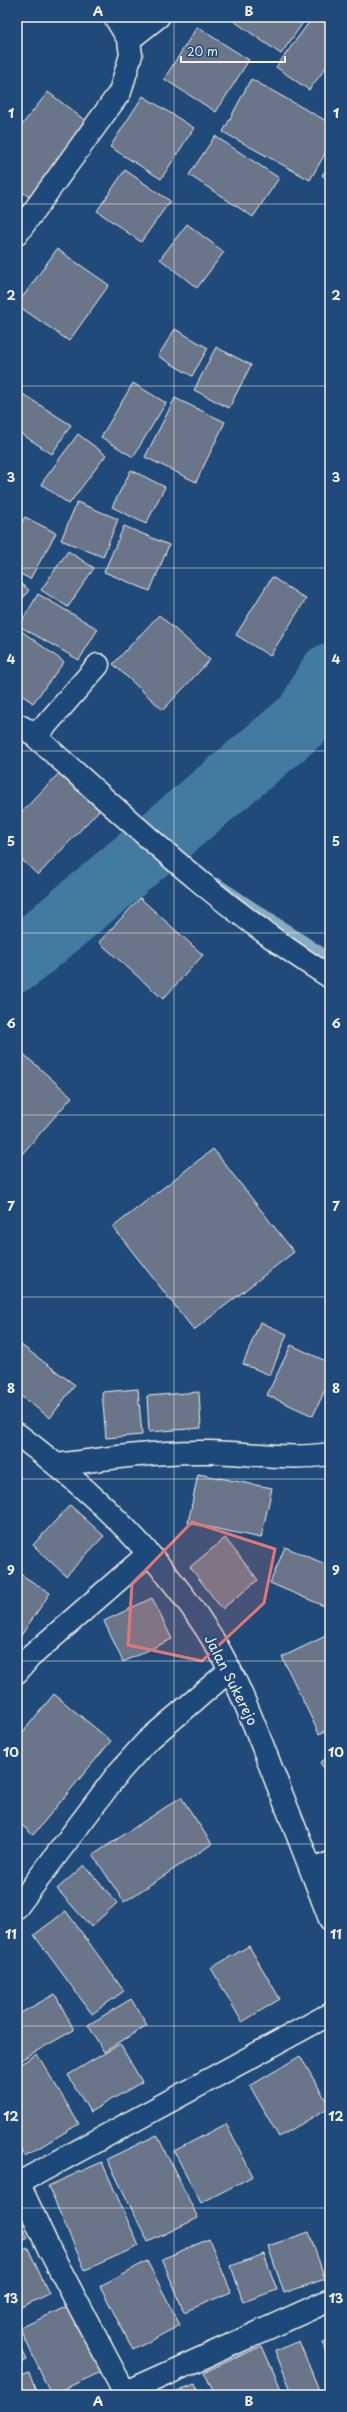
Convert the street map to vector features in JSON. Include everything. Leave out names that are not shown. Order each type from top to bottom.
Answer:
[{"type":"street","points":[[17,234],[120,92],[131,55],[129,40],[115,17]]},
{"type":"street","points":[[129,40],[158,17]]},
{"type":"street","points":[[23,728],[37,731],[44,726],[98,665]]},
{"type":"street","points":[[23,728],[140,830],[166,855],[287,951],[330,977]]},
{"type":"street","name":"Jalan Sukerejo","points":[[17,1434],[58,1465],[86,1490],[148,1554],[206,1629],[230,1670],[259,1737],[321,1867],[330,1919]]},
{"type":"street","points":[[58,1465],[157,1452],[210,1452],[308,1457],[330,1454]]},
{"type":"street","points":[[17,1672],[29,1658],[148,1554]]},
{"type":"street","points":[[17,1907],[119,1772],[146,1742],[230,1670]]},
{"type":"street","points":[[330,2014],[18,2182],[49,2249],[123,2394],[330,2300]]},
{"type":"highlighted area","points":[[192,1522],[275,1549],[264,1603],[202,1661],[128,1645],[132,1584]]},
{"type":"building","points":[[228,17],[307,17],[281,54]]},
{"type":"building","points":[[313,17],[330,17],[330,62],[309,90],[276,67]]},
{"type":"building","points":[[197,27],[249,60],[216,112],[164,79]]},
{"type":"building","points":[[251,79],[330,123],[330,145],[310,180],[223,132]]},
{"type":"building","points":[[48,92],[87,122],[29,197],[17,188],[17,131]]},
{"type":"building","points":[[143,96],[194,128],[161,179],[110,147]]},
{"type":"building","points":[[215,136],[279,178],[253,217],[189,175]]},
{"type":"building","points":[[330,165],[330,182],[322,175]]},
{"type":"building","points":[[125,170],[170,201],[141,242],[97,211]]},
{"type":"building","points":[[187,224],[224,252],[197,288],[160,259]]},
{"type":"building","points":[[57,249],[109,285],[69,341],[17,305]]},
{"type":"building","points":[[175,329],[208,348],[192,376],[158,356]]},
{"type":"building","points":[[216,347],[251,365],[229,408],[194,390]]},
{"type":"building","points":[[133,383],[166,403],[133,457],[101,437]]},
{"type":"building","points":[[21,393],[71,425],[52,454],[17,431],[17,400]]},
{"type":"building","points":[[175,398],[225,422],[196,482],[145,457]]},
{"type":"building","points":[[78,434],[106,455],[69,504],[41,484]]},
{"type":"building","points":[[131,470],[165,487],[146,524],[112,507]]},
{"type":"building","points":[[77,502],[118,519],[103,557],[61,540]]},
{"type":"building","points":[[25,517],[56,533],[30,579],[17,572],[17,531]]},
{"type":"building","points":[[124,526],[169,545],[150,591],[104,572]]},
{"type":"building","points":[[68,551],[94,568],[68,607],[41,590]]},
{"type":"building","points":[[272,577],[306,599],[270,656],[236,635]]},
{"type":"building","points":[[17,581],[29,590],[17,606]]},
{"type":"building","points":[[38,594],[98,629],[79,660],[19,626]]},
{"type":"building","points":[[159,615],[210,660],[163,710],[113,664]]},
{"type":"building","points":[[20,630],[64,662],[33,703],[17,692],[17,635]]},
{"type":"building","points":[[65,767],[105,804],[38,875],[17,855],[17,817]]},
{"type":"building","points":[[140,898],[203,955],[163,999],[99,942]]},
{"type":"building","points":[[19,1050],[72,1097],[22,1154],[17,1149]]},
{"type":"building","points":[[213,1149],[294,1252],[194,1330],[113,1227]]},
{"type":"building","points":[[260,1322],[287,1334],[270,1375],[243,1364]]},
{"type":"building","points":[[17,1342],[75,1385],[50,1418],[17,1393]]},
{"type":"building","points":[[291,1345],[330,1363],[330,1379],[313,1416],[267,1395]]},
{"type":"building","points":[[138,1389],[142,1435],[106,1438],[102,1392]]},
{"type":"building","points":[[199,1392],[201,1428],[149,1432],[147,1396]]},
{"type":"building","points":[[198,1474],[272,1488],[261,1538],[188,1523]]},
{"type":"building","points":[[70,1505],[104,1536],[66,1576],[33,1545]]},
{"type":"building","points":[[225,1538],[258,1580],[222,1609],[190,1567]]},
{"type":"building","points":[[285,1547],[330,1566],[330,1591],[324,1606],[270,1583]]},
{"type":"building","points":[[17,1572],[50,1593],[20,1637],[17,1635]]},
{"type":"building","points":[[152,1598],[172,1639],[123,1662],[104,1621]]},
{"type":"building","points":[[330,1634],[330,1729],[319,1734],[282,1657]]},
{"type":"building","points":[[54,1694],[111,1741],[33,1835],[17,1821],[17,1739]]},
{"type":"building","points":[[330,1755],[330,1775],[320,1763]]},
{"type":"building","points":[[181,1797],[212,1844],[124,1902],[93,1855]]},
{"type":"building","points":[[84,1865],[117,1903],[91,1927],[57,1889]]},
{"type":"building","points":[[66,1911],[124,1991],[92,2014],[34,1935]]},
{"type":"building","points":[[249,1946],[280,1999],[242,2022],[211,1968]]},
{"type":"building","points":[[55,1994],[74,2030],[17,2062],[17,2015]]},
{"type":"building","points":[[131,1999],[147,2025],[104,2052],[88,2025]]},
{"type":"building","points":[[120,2044],[142,2082],[90,2112],[68,2075]]},
{"type":"building","points":[[37,2054],[79,2124],[25,2156],[17,2142],[17,2066]]},
{"type":"building","points":[[300,2056],[330,2107],[279,2137],[250,2086]]},
{"type":"building","points":[[330,2123],[330,2144],[325,2125]]},
{"type":"building","points":[[226,2124],[253,2176],[201,2203],[174,2151]]},
{"type":"building","points":[[157,2135],[198,2218],[148,2242],[107,2159]]},
{"type":"building","points":[[102,2162],[139,2246],[85,2270],[48,2186]]},
{"type":"building","points":[[17,2217],[28,2238],[17,2244]]},
{"type":"building","points":[[309,2232],[325,2279],[284,2293],[268,2246]]},
{"type":"building","points":[[209,2239],[231,2292],[184,2312],[162,2259]]},
{"type":"building","points":[[28,2248],[49,2294],[17,2309],[17,2253]]},
{"type":"building","points":[[264,2254],[277,2290],[243,2302],[231,2266]]},
{"type":"building","points":[[147,2261],[180,2325],[133,2350],[100,2286]]},
{"type":"building","points":[[70,2305],[101,2372],[51,2395],[20,2328]]},
{"type":"building","points":[[17,2341],[26,2360],[17,2365]]},
{"type":"building","points":[[299,2341],[321,2395],[293,2395],[275,2351]]},
{"type":"building","points":[[330,2342],[330,2368],[323,2343]]},
{"type":"building","points":[[262,2346],[281,2389],[267,2395],[215,2395],[204,2372]]},
{"type":"building","points":[[29,2373],[38,2395],[17,2395],[17,2378]]},
{"type":"building","points":[[195,2384],[199,2395],[166,2395]]},
{"type":"waterway","points":[[17,961],[306,717],[330,674]]},
{"type":"waterway","points":[[217,883],[330,958]]}]
